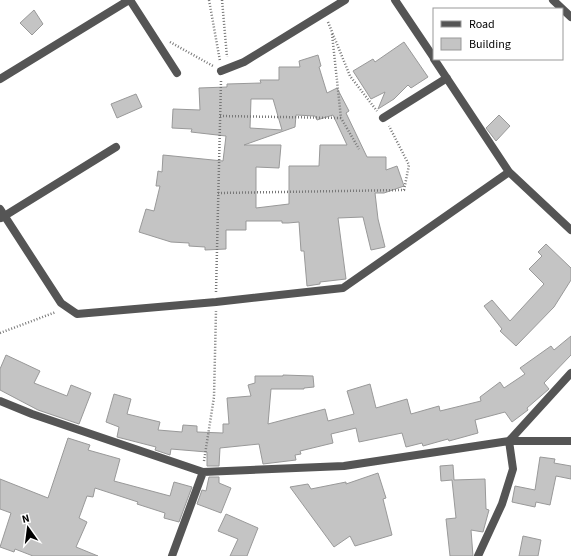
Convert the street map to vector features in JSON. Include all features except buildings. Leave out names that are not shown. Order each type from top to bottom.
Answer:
[{"type":"street","points":[[0,79],[129,0],[176,73]]},
{"type":"street","points":[[222,71],[244,62],[346,0]]},
{"type":"street","points":[[395,0],[433,57]]},
{"type":"street","points":[[553,0],[561,8]]},
{"type":"street","points":[[563,9],[571,17]]},
{"type":"street","points":[[435,60],[509,172],[571,230]]},
{"type":"street","points":[[383,118],[447,78]]},
{"type":"street","points":[[116,147],[2,215],[61,303],[77,314],[216,302],[342,288],[509,172]]},
{"type":"street","points":[[509,441],[571,373]]},
{"type":"street","points":[[0,401],[32,414],[203,472],[344,466],[509,441],[571,441]]},
{"type":"street","points":[[478,556],[502,504],[513,469],[509,441]]},
{"type":"street","points":[[172,556],[203,472]]},
{"type":"path","points":[[203,472],[214,397],[222,71],[209,0]]},
{"type":"path","points":[[222,0],[228,56],[222,71]]},
{"type":"path","points":[[218,193],[404,190],[409,165],[392,130],[350,76],[324,14]]},
{"type":"path","points":[[331,29],[341,118],[359,149]]},
{"type":"path","points":[[169,41],[222,71]]},
{"type":"path","points":[[220,116],[341,118]]},
{"type":"path","points":[[0,333],[68,308]]}]
